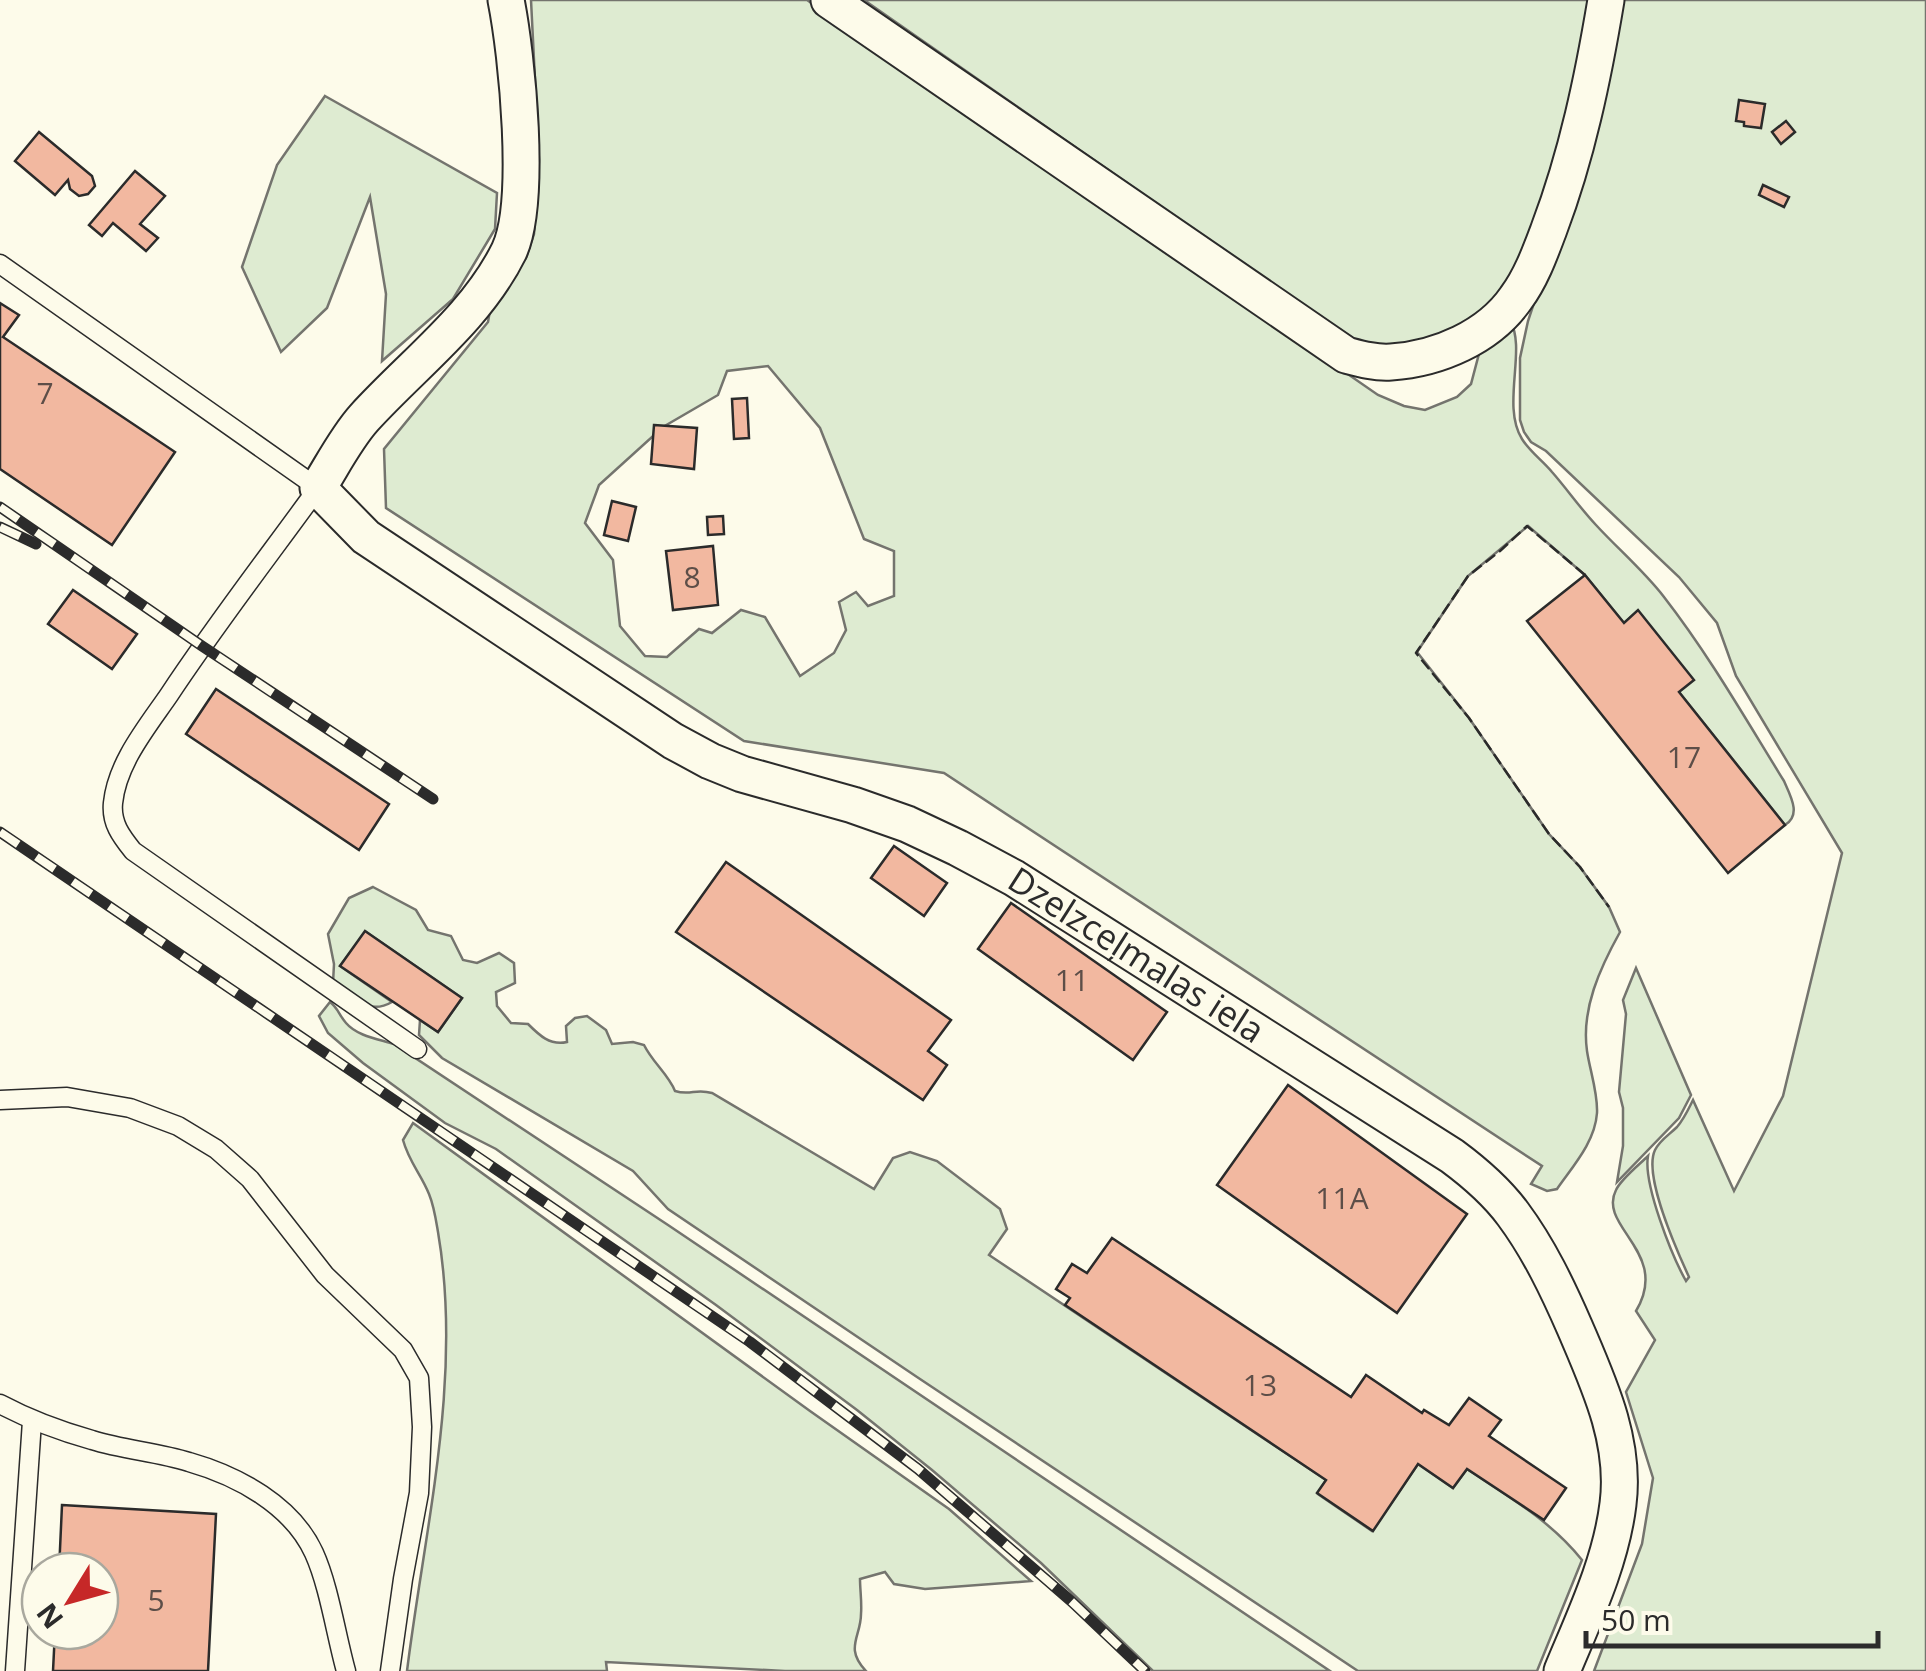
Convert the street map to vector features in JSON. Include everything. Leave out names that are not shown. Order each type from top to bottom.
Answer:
[{"type":"street","points":[[318,488],[361,421],[446,336],[474,303],[510,247],[520,186],[518,89],[506,0]]},
{"type":"street","points":[[828,0],[1346,355],[1390,362],[1423,357],[1480,334],[1517,297],[1538,260],[1576,145],[1592,86],[1606,0]]},
{"type":"street","name":"Dzelzceļmalas iela","points":[[318,488],[366,537],[673,741],[742,774],[853,804],[908,824],[1014,878],[1452,1156],[1493,1190],[1526,1233],[1558,1289],[1613,1426],[1619,1464],[1618,1504],[1608,1550],[1562,1671]]},
{"type":"lane","points":[[0,264],[318,488],[137,742],[117,781],[112,808],[118,832],[133,851],[418,1049]]},
{"type":"lane","points":[[0,1100],[67,1097],[130,1108],[178,1126],[216,1149],[250,1179],[325,1275],[403,1350],[419,1378],[422,1426],[413,1531],[402,1579],[390,1671]]},
{"type":"lane","points":[[0,1404],[32,1422],[95,1442],[190,1462],[243,1484],[267,1499],[302,1532],[313,1551],[346,1671]]},
{"type":"lane","points":[[16,1671],[32,1422]]},
{"type":"green space","points":[[531,0],[807,0],[1378,395],[1425,410],[1457,397],[1471,384],[1480,350],[1510,321],[1516,346],[1514,410],[1522,439],[1590,519],[1656,587],[1680,619],[1784,781],[1794,810],[1785,825],[1679,692],[1638,611],[1624,623],[1585,575],[1528,526],[1468,576],[1417,652],[1469,718],[1549,834],[1609,907],[1620,932],[1599,974],[1587,1020],[1587,1051],[1597,1105],[1595,1124],[1582,1153],[1557,1189],[1547,1191],[1531,1184],[1542,1166],[944,773],[744,741],[386,508],[384,449],[488,322],[491,305],[526,258],[534,234],[539,160]],"holes":[[[768,366],[820,428],[864,539],[894,551],[894,596],[868,606],[856,592],[839,602],[846,630],[834,653],[800,676],[765,617],[741,610],[712,633],[699,629],[667,657],[645,656],[620,626],[613,560],[585,523],[599,485],[663,427],[718,395],[727,371]]]},
{"type":"green space","points":[[864,0],[1592,0],[1562,148],[1513,278],[1494,305],[1431,341],[1394,348],[1357,341]]},
{"type":"green space","points":[[1619,0],[1926,0],[1926,1671],[1594,1671],[1642,1544],[1653,1478],[1626,1392],[1655,1340],[1636,1311],[1644,1290],[1645,1272],[1616,1216],[1616,1190],[1648,1156],[1654,1201],[1686,1281],[1689,1277],[1657,1194],[1655,1150],[1679,1124],[1693,1100],[1734,1191],[1783,1096],[1842,853],[1736,676],[1717,623],[1679,577],[1546,451],[1531,442],[1520,420],[1520,358],[1528,321],[1555,240]]},
{"type":"green space","points":[[325,96],[497,193],[495,229],[453,299],[382,361],[386,294],[370,197],[327,308],[281,352],[242,267],[277,165]]},
{"type":"green space","points":[[373,887],[416,910],[428,930],[451,936],[463,960],[477,963],[499,953],[514,963],[515,983],[496,992],[497,1006],[511,1023],[528,1024],[545,1039],[561,1043],[567,1042],[566,1026],[575,1018],[587,1016],[606,1030],[612,1044],[644,1045],[675,1091],[712,1093],[874,1189],[893,1158],[910,1152],[937,1161],[1000,1209],[1007,1229],[989,1255],[1326,1480],[1318,1494],[1372,1531],[1418,1464],[1453,1488],[1467,1469],[1513,1499],[1557,1533],[1582,1560],[1537,1671],[1358,1671],[668,1209],[633,1171],[442,1058],[419,1035],[420,1020],[438,1032],[462,998],[366,932],[340,966],[392,1002],[375,1007],[354,999],[333,983],[328,934],[349,898]]},
{"type":"green space","points":[[1636,968],[1691,1095],[1679,1118],[1617,1182],[1623,1146],[1619,1092],[1626,1014],[1623,1000]]},
{"type":"green space","points":[[330,1002],[356,1031],[394,1044],[1330,1671],[1153,1671],[1041,1563],[857,1410],[496,1149],[445,1123],[363,1063],[328,1033],[319,1016]]},
{"type":"green space","points":[[413,1123],[949,1509],[1031,1581],[925,1589],[894,1584],[885,1572],[860,1579],[861,1614],[855,1649],[866,1671],[606,1662],[607,1671],[407,1671],[439,1452],[446,1342],[445,1287],[435,1213],[403,1140]]},
{"type":"building","points":[[1739,100],[1765,104],[1761,128],[1736,121]]},
{"type":"building","points":[[1786,121],[1795,132],[1781,144],[1772,132]]},
{"type":"building","points":[[39,132],[92,176],[95,186],[88,194],[79,196],[70,189],[68,180],[55,195],[15,161]]},
{"type":"building","points":[[135,171],[165,196],[140,224],[158,238],[146,251],[113,223],[102,236],[89,225]]},
{"type":"building","points":[[1763,185],[1789,197],[1784,207],[1759,195]]},
{"type":"building","points":[[0,303],[19,315],[3,337],[175,452],[112,545],[0,469]]},
{"type":"building","points":[[747,398],[749,438],[734,439],[732,399]]},
{"type":"building","points":[[654,425],[697,428],[694,469],[651,464]]},
{"type":"building","points":[[612,501],[636,507],[628,541],[604,535]]},
{"type":"building","points":[[723,516],[724,534],[708,535],[707,517]]},
{"type":"building","points":[[713,546],[718,605],[673,610],[666,551]]},
{"type":"building","points":[[1585,575],[1624,623],[1638,610],[1694,680],[1679,692],[1785,825],[1728,873],[1527,621]]},
{"type":"building","points":[[73,590],[137,634],[112,669],[48,624]]},
{"type":"building","points":[[216,689],[389,804],[359,850],[186,734]]},
{"type":"building","points":[[894,846],[947,883],[924,916],[871,878]]},
{"type":"building","points":[[726,862],[951,1020],[928,1051],[947,1065],[923,1100],[676,932]]},
{"type":"building","points":[[1011,903],[1167,1012],[1133,1060],[978,949]]},
{"type":"building","points":[[365,931],[462,998],[438,1032],[340,966]]},
{"type":"building","points":[[1288,1085],[1467,1214],[1397,1313],[1217,1185]]},
{"type":"building","points":[[1112,1238],[1351,1397],[1366,1375],[1422,1413],[1424,1410],[1449,1425],[1469,1398],[1501,1420],[1489,1436],[1566,1488],[1544,1520],[1467,1469],[1453,1488],[1418,1464],[1373,1531],[1317,1493],[1326,1480],[1065,1305],[1070,1298],[1056,1289],[1072,1264],[1087,1273]]},
{"type":"building","points":[[62,1505],[216,1514],[208,1671],[53,1671],[54,1651],[120,1651],[120,1551],[60,1551]]},
{"type":"railway","points":[[0,507],[433,799]]},
{"type":"railway","points":[[0,527],[36,544]]},
{"type":"railway","points":[[0,832],[750,1342],[918,1469],[1071,1601],[1145,1671]]},
{"type":"fence","points":[[1585,575],[1527,526],[1468,576],[1416,653],[1469,718],[1549,834],[1609,907]]}]
